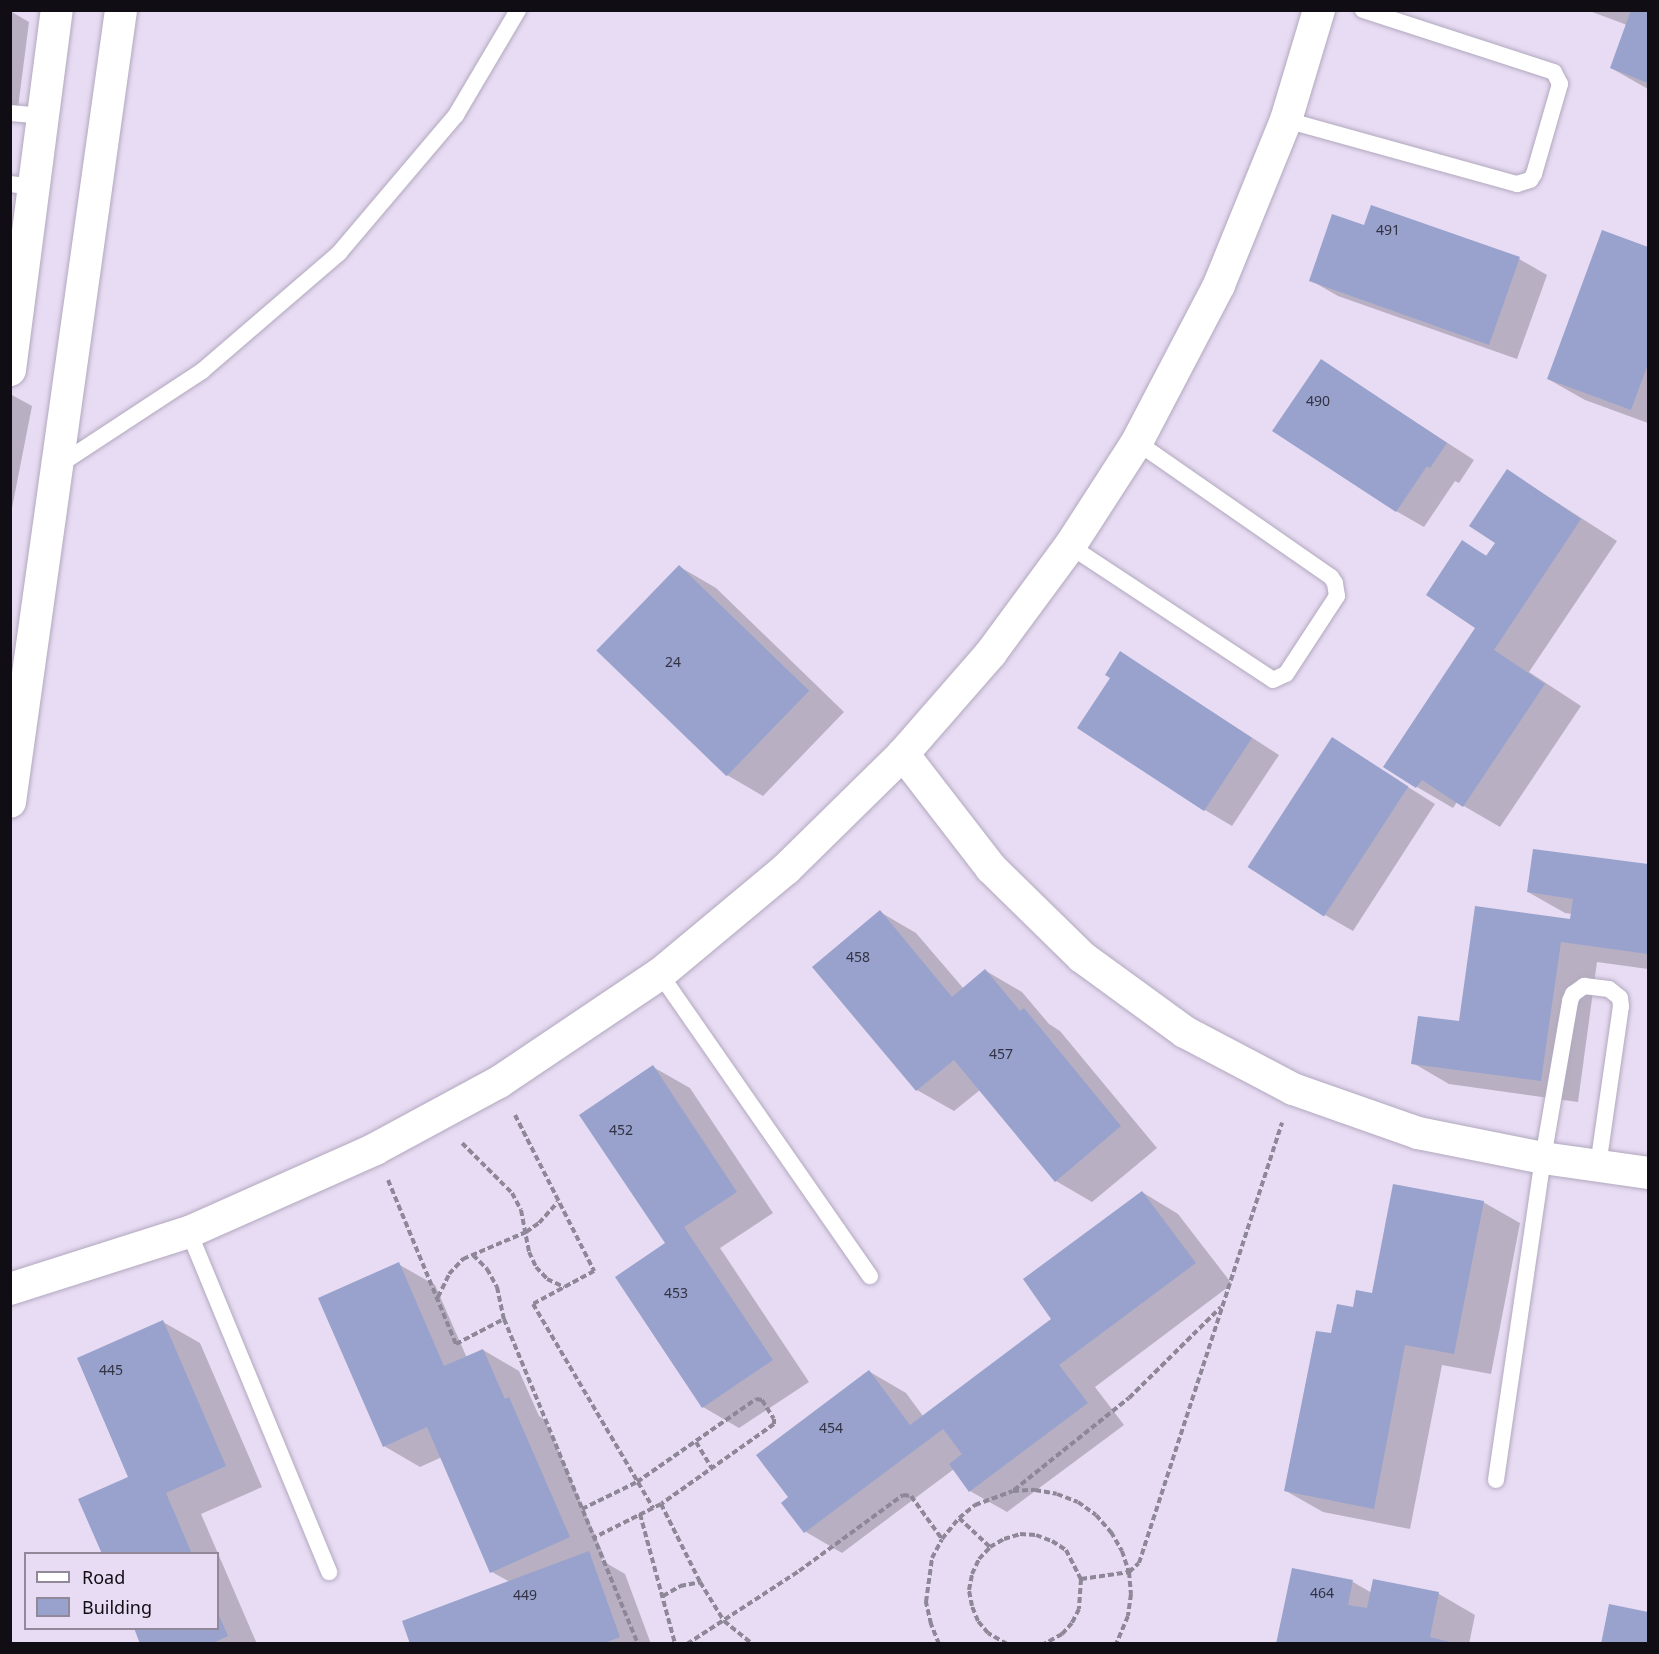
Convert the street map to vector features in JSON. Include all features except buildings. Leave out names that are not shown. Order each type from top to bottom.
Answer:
[{"type":"street","points":[[10,802],[121,10]]},
{"type":"street","points":[[10,1289],[189,1232],[375,1149],[499,1082],[660,974],[786,869],[903,754],[991,653],[1070,546],[1137,442],[1219,285],[1286,120],[1319,10]]},
{"type":"street","points":[[10,370],[22,186],[43,117],[55,12]]},
{"type":"street","points":[[903,754],[991,868],[1082,957],[1185,1032],[1293,1089],[1418,1133],[1543,1158],[1648,1173]]},
{"type":"lane","points":[[56,468],[202,371],[339,253],[456,115],[518,10]]},
{"type":"lane","points":[[1286,120],[1517,184],[1530,180],[1534,174],[1560,84],[1554,72],[1363,10]]},
{"type":"lane","points":[[10,113],[43,117]]},
{"type":"lane","points":[[1070,546],[1273,680],[1286,674],[1337,596],[1335,583],[1330,577],[1137,442]]},
{"type":"lane","points":[[660,974],[870,1276]]},
{"type":"lane","points":[[1496,1480],[1543,1158],[1570,1000],[1573,994],[1584,986],[1609,989],[1620,998],[1621,1005],[1598,1166]]},
{"type":"lane","points":[[189,1232],[329,1572]]},
{"type":"path","points":[[499,1082],[594,1271],[533,1304],[653,1508]]},
{"type":"path","points":[[1081,1579],[1129,1572],[1139,1563],[1293,1089]]},
{"type":"path","points":[[434,1117],[512,1193],[521,1210],[529,1252],[536,1267],[547,1280],[565,1287]]},
{"type":"path","points":[[375,1149],[456,1344],[504,1319]]},
{"type":"path","points":[[438,1298],[456,1266],[473,1255],[526,1232],[539,1223],[558,1202]]},
{"type":"path","points":[[473,1255],[487,1269],[497,1287],[504,1319],[638,1644]]},
{"type":"path","points":[[1013,1491],[1129,1398],[1183,1348],[1223,1304]]},
{"type":"path","points":[[582,1509],[638,1482],[756,1400],[762,1400],[774,1419],[774,1424],[661,1504],[595,1537]]},
{"type":"path","points":[[696,1442],[712,1469]]},
{"type":"path","points":[[939,1644],[926,1602],[932,1558],[942,1539],[959,1518],[975,1505],[1013,1491],[1035,1490],[1057,1494],[1078,1502],[1096,1515],[1111,1532],[1122,1551],[1129,1572],[1131,1594],[1128,1616],[1116,1644]]},
{"type":"path","points":[[687,1644],[724,1621],[903,1495],[912,1496],[942,1539]]},
{"type":"path","points":[[661,1504],[700,1582],[724,1621],[752,1644]]},
{"type":"path","points":[[640,1514],[675,1644]]},
{"type":"path","points":[[959,1518],[990,1547]]},
{"type":"path","points":[[1007,1644],[988,1633],[978,1621],[969,1590],[972,1574],[979,1559],[990,1547],[1020,1534],[1036,1535],[1066,1550],[1081,1579],[1079,1609],[1072,1623],[1062,1634],[1044,1644]]},
{"type":"path","points":[[663,1596],[680,1586],[700,1582]]}]
